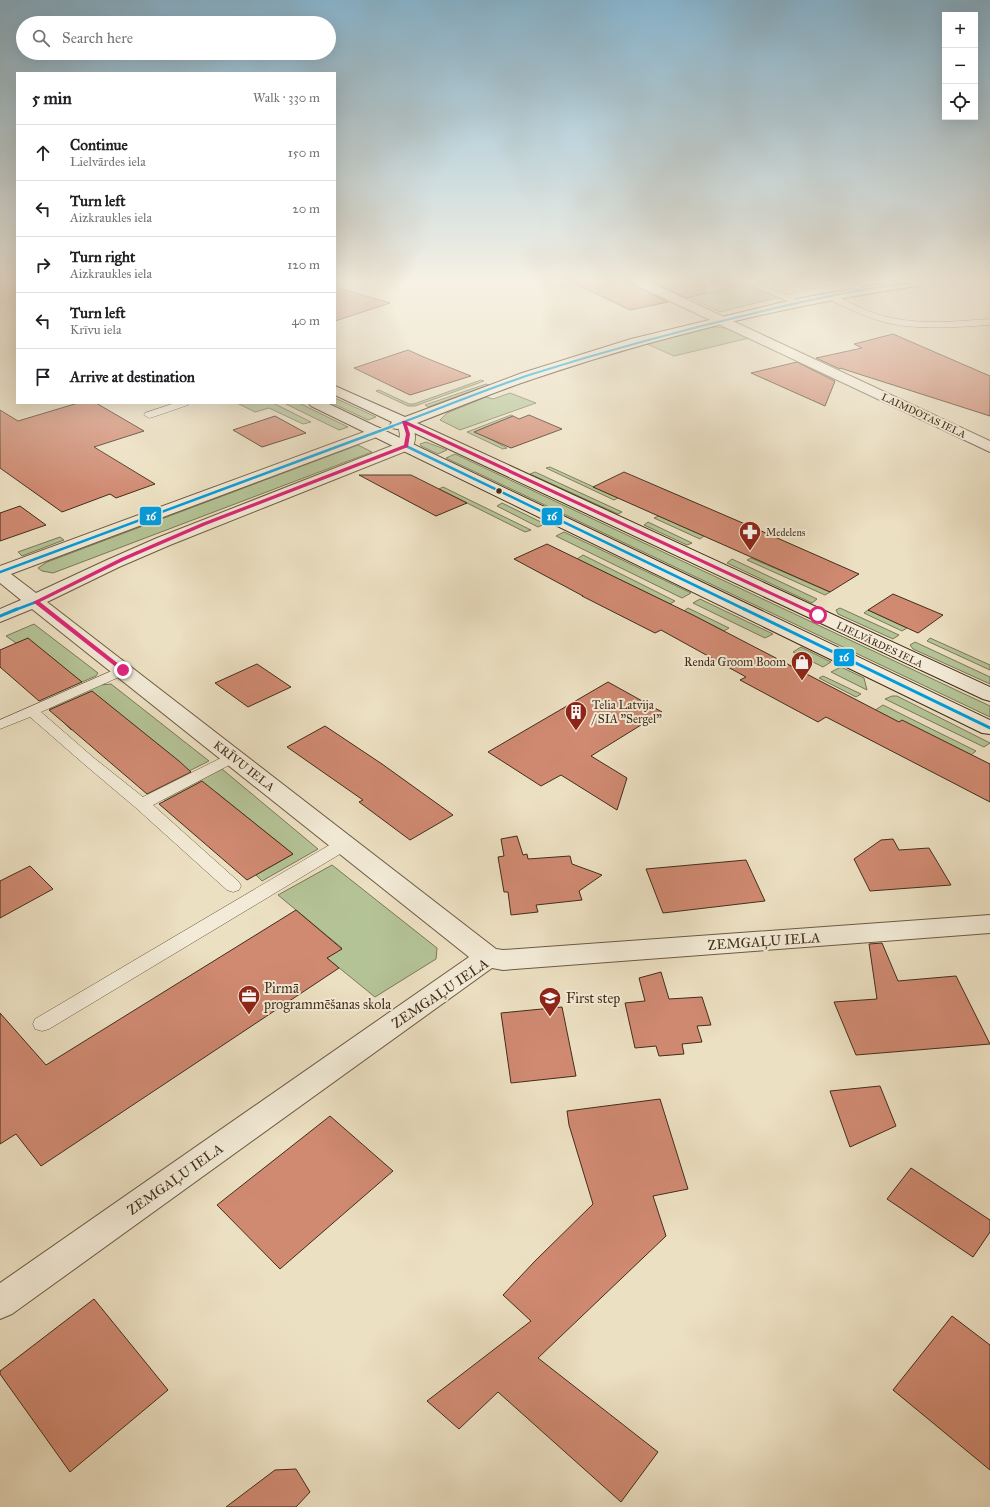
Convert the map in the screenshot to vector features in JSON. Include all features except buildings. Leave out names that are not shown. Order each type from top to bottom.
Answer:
[{"type":"street","points":[[0,573],[527,376],[603,352]]},
{"type":"street","name":"LAIMDOTAS IELA","points":[[790,352],[990,447]]},
{"type":"street","name":"LIELVĀRDES IELA","points":[[336,390],[990,695]]},
{"type":"street","points":[[318,404],[990,728]]},
{"type":"street","points":[[404,422],[408,434],[406,446]]},
{"type":"street","points":[[0,616],[36,602],[123,559],[196,527],[406,446]]},
{"type":"street","name":"KRĪVU IELA","points":[[0,573],[488,957]]},
{"type":"street","name":"ZEMGAĻU IELA","points":[[0,1303],[488,957],[503,960],[596,954],[990,924]]},
{"type":"lane","points":[[149,415],[182,404]]},
{"type":"lane","points":[[0,725],[123,670]]},
{"type":"lane","points":[[32,711],[89,761],[142,804],[233,886]]},
{"type":"lane","points":[[142,804],[234,757]]},
{"type":"lane","points":[[42,1024],[344,844]]},
{"type":"green space","points":[[666,352],[689,352],[674,356]]},
{"type":"green space","points":[[481,380],[484,381],[415,406],[408,406],[376,391],[379,390],[409,404],[414,404]]},
{"type":"green space","points":[[486,384],[489,385],[428,407],[425,405]]},
{"type":"green space","points":[[510,393],[536,403],[460,430],[440,420],[447,413],[486,397],[493,399]]},
{"type":"green space","points":[[336,398],[376,417],[368,420],[334,404],[336,404]]},
{"type":"green space","points":[[239,404],[275,404],[311,422],[303,424],[269,408],[255,412]]},
{"type":"green space","points":[[286,404],[301,404],[348,427],[339,430]]},
{"type":"green space","points":[[511,415],[513,416],[477,432],[507,448],[503,449],[467,432]]},
{"type":"green space","points":[[426,442],[447,450],[438,454],[421,446],[420,444]]},
{"type":"green space","points":[[358,445],[372,452],[53,573],[42,571],[38,568],[47,562]]},
{"type":"green space","points":[[455,454],[990,706],[990,717],[446,458]]},
{"type":"green space","points":[[550,467],[618,498],[614,500],[546,468]]},
{"type":"green space","points":[[535,472],[622,512],[618,514],[530,474]]},
{"type":"green space","points":[[443,487],[531,530],[525,532],[439,489]]},
{"type":"green space","points":[[502,503],[545,524],[538,527],[497,506]]},
{"type":"green space","points":[[659,516],[704,536],[700,539],[654,518]]},
{"type":"green space","points":[[648,522],[692,543],[687,545],[644,525]]},
{"type":"green space","points":[[564,532],[691,593],[682,598],[556,536]]},
{"type":"green space","points":[[60,537],[64,540],[22,556],[18,552]]},
{"type":"green space","points":[[583,555],[675,601],[670,604],[577,559]]},
{"type":"green space","points":[[751,558],[830,592],[825,595],[747,560]]},
{"type":"green space","points":[[732,559],[817,599],[812,603],[727,563]]},
{"type":"green space","points":[[700,599],[773,634],[765,638],[693,603]]},
{"type":"green space","points":[[688,608],[729,628],[724,631],[684,611]]},
{"type":"green space","points":[[840,608],[899,635],[893,639],[838,614],[836,610]]},
{"type":"green space","points":[[868,610],[907,628],[902,631],[864,613]]},
{"type":"green space","points":[[34,624],[98,673],[96,676],[82,682],[28,639],[16,643],[6,636]]},
{"type":"green space","points":[[930,638],[990,665],[990,670],[927,641]]},
{"type":"green space","points":[[915,642],[990,677],[990,684],[913,649],[910,645]]},
{"type":"green space","points":[[801,647],[831,662],[823,667],[793,652]]},
{"type":"green space","points":[[841,667],[864,678],[867,690],[831,672]]},
{"type":"green space","points":[[823,676],[861,694],[856,697],[819,678]]},
{"type":"green space","points":[[111,684],[209,761],[147,792],[178,761],[115,710],[71,730],[50,708],[100,685]]},
{"type":"green space","points":[[892,696],[897,696],[990,743],[984,747],[885,699]]},
{"type":"green space","points":[[883,705],[976,751],[971,755],[873,741],[848,728]]},
{"type":"green space","points":[[222,769],[318,849],[262,881],[256,875],[293,854],[217,793],[181,812],[163,799]]},
{"type":"green space","points":[[332,865],[437,948],[436,959],[375,997],[327,958],[342,948],[278,895]]},
{"type":"transit line","name":"16","points":[[0,572],[527,376],[603,352]]},
{"type":"transit line","name":"16","points":[[406,446],[990,728]]},
{"type":"transit line","name":"16","points":[[0,616],[36,602],[138,552]]},
{"type":"place","name":"Medelens","points":[[750,552]]},
{"type":"place","name":"Renda Groom Boom","points":[[802,682]]},
{"type":"place","name":"Telia Latvija / SIA \"Sergel\"","points":[[576,732]]},
{"type":"place","name":"Pirmā programmēšanas skola","points":[[249,1016]]},
{"type":"place","name":"First step","points":[[550,1018]]},
{"type":"route","points":[[123,670],[36,602],[123,559],[204,524],[406,446],[408,434],[404,422],[818,615]]}]
